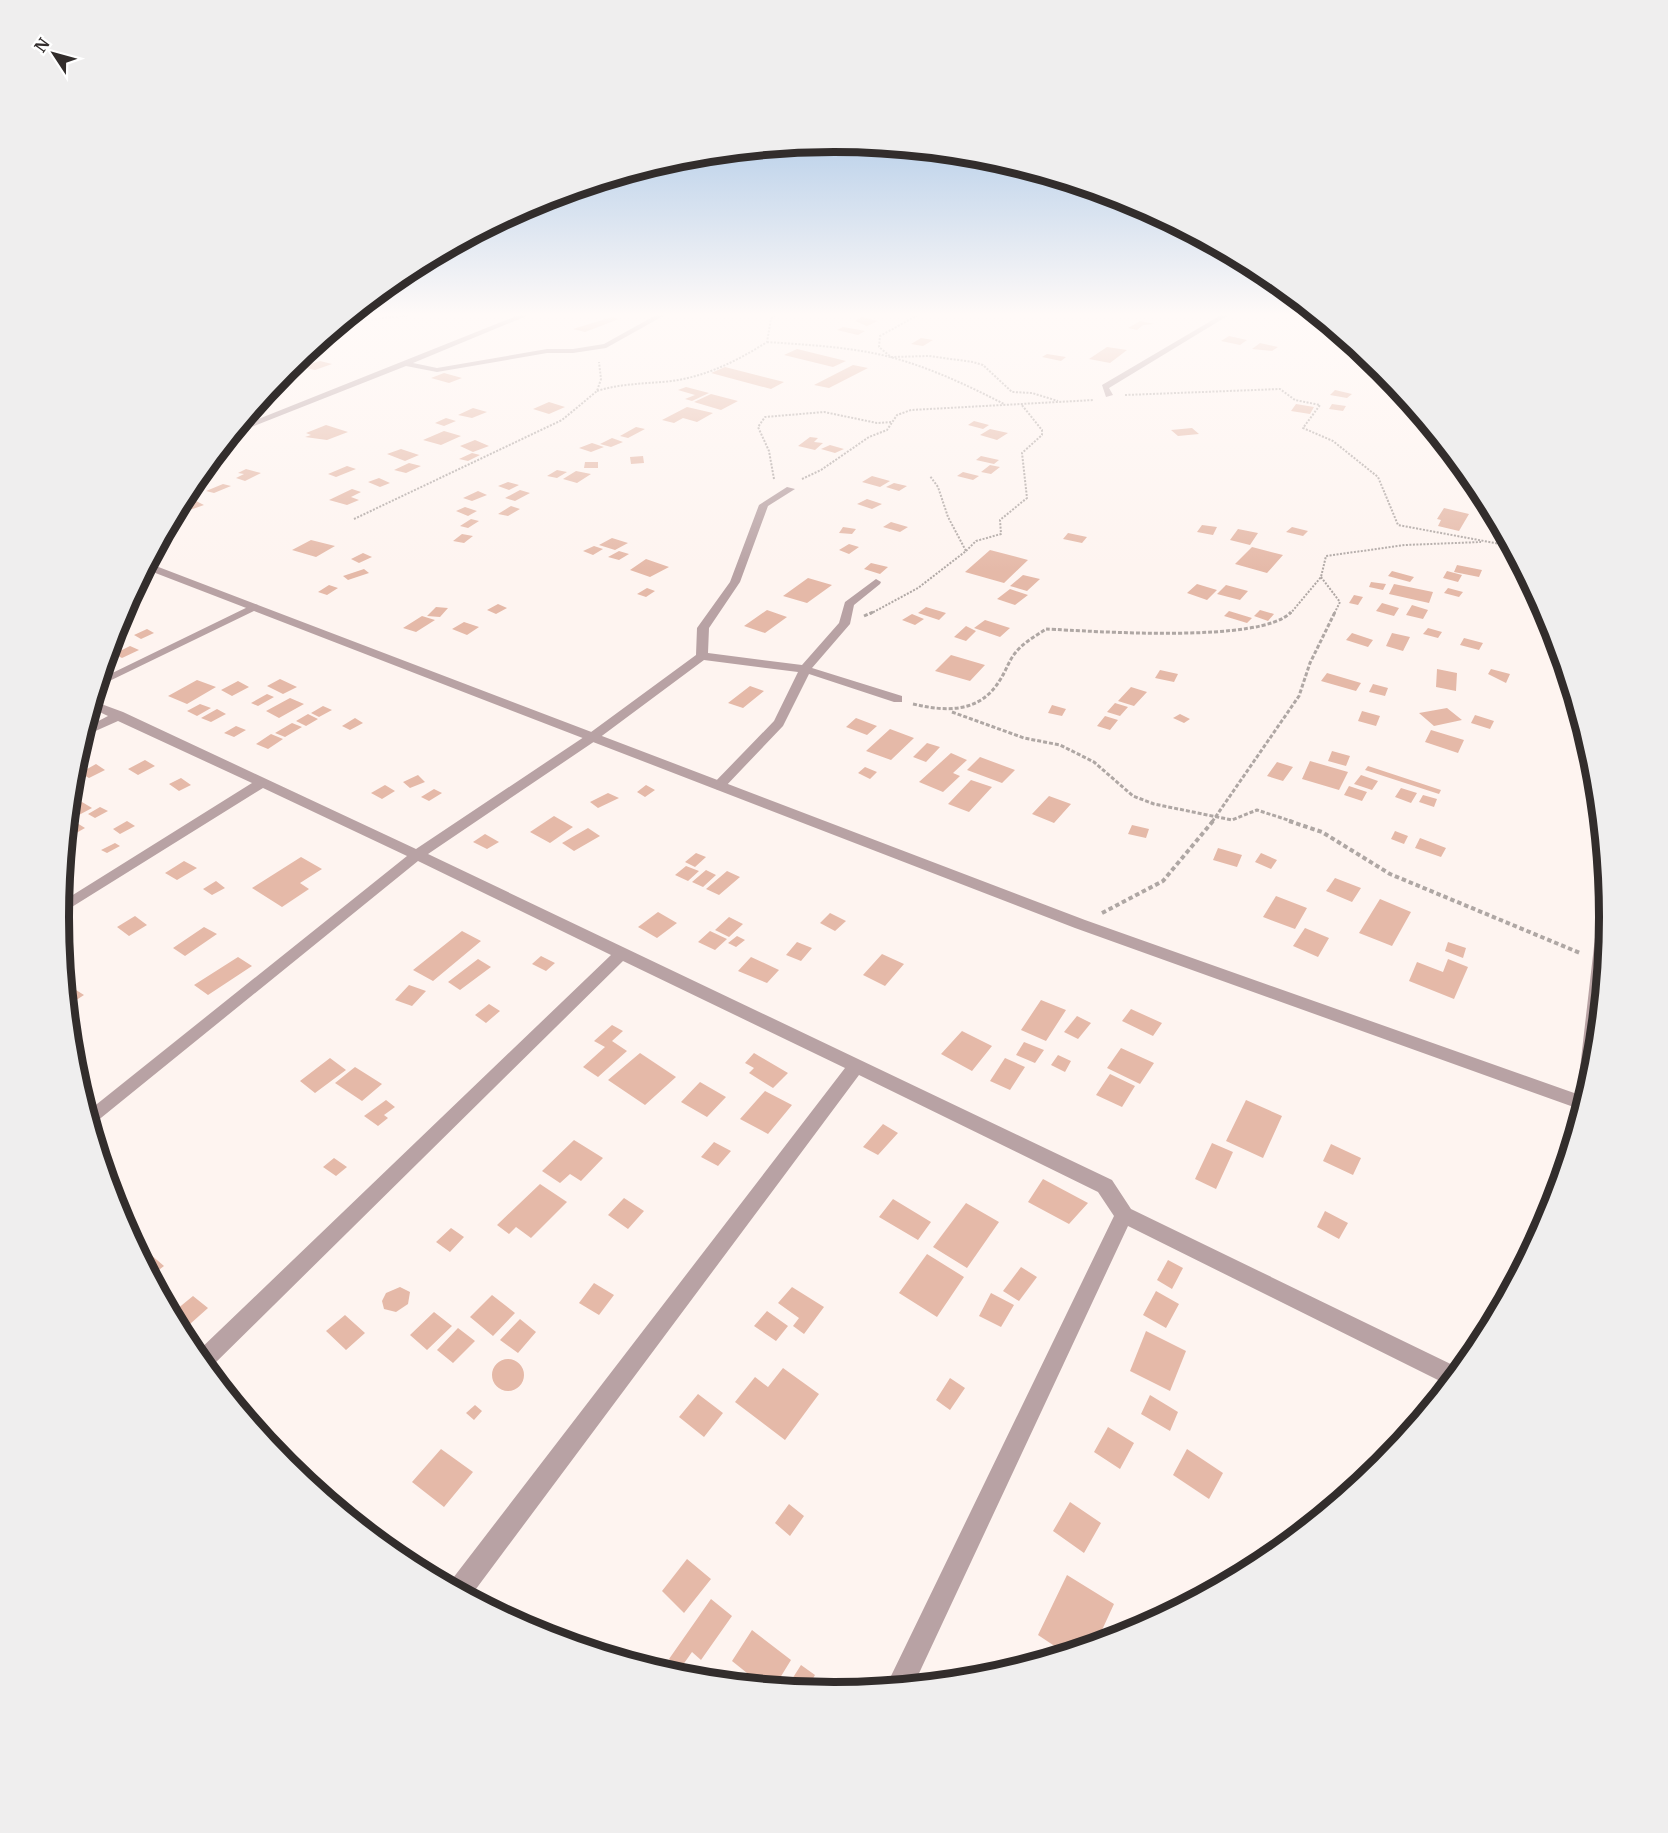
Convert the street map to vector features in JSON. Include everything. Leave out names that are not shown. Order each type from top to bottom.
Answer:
[{"type":"street","points":[[246,427],[314,401]]},
{"type":"street","points":[[702,656],[703,628],[735,582],[764,505],[785,491]]},
{"type":"street","points":[[153,568],[1080,924],[1576,1101]]},
{"type":"street","points":[[718,786],[779,723],[796,692],[805,669],[844,624],[849,604],[876,582]]},
{"type":"street","points":[[107,679],[254,607]]},
{"type":"street","points":[[95,1115],[417,855],[591,738],[702,656],[805,669],[898,699]]},
{"type":"street","points":[[99,707],[417,855],[1105,1186],[1125,1215],[1447,1374]]},
{"type":"street","points":[[93,729],[119,715]]},
{"type":"street","points":[[70,903],[262,783]]},
{"type":"street","points":[[208,1356],[622,953]]},
{"type":"street","points":[[463,1585],[856,1065]]},
{"type":"street","points":[[904,1678],[1125,1215]]},
{"type":"path","points":[[354,519],[562,420],[585,401]]},
{"type":"path","points":[[997,401],[1004,404]]},
{"type":"path","points":[[1057,401],[1062,402]]},
{"type":"path","points":[[891,422],[877,423],[824,412],[765,417],[758,427],[769,451],[771,473],[785,491],[869,437],[887,430],[893,425],[891,422],[897,415],[911,410],[1092,401]]},
{"type":"path","points":[[1298,401],[1320,405],[1303,428],[1333,441],[1378,477],[1398,525],[1502,544]]},
{"type":"path","points":[[844,624],[888,607],[926,584],[976,542],[1000,534],[1000,520],[1027,498],[1022,453],[1042,435],[1042,430],[1021,404]]},
{"type":"path","points":[[930,476],[938,487],[948,517],[966,551]]},
{"type":"path","points":[[952,712],[970,708],[983,701],[999,684],[1013,655],[1046,629],[1138,635],[1248,628],[1284,620],[1321,577],[1326,556],[1406,545],[1490,542]]},
{"type":"path","points":[[1080,924],[1163,881],[1218,815],[1299,696],[1310,663],[1340,602],[1321,577]]},
{"type":"path","points":[[898,699],[952,712],[1024,738],[1060,746],[1094,762],[1133,796],[1154,804],[1218,815],[1232,820],[1257,810],[1322,832],[1390,874],[1597,959]]},
{"type":"building","points":[[697,401],[738,401],[721,410],[694,402]]},
{"type":"building","points":[[549,402],[565,407],[549,414],[533,409]]},
{"type":"building","points":[[1296,404],[1314,407],[1310,414],[1291,411]]},
{"type":"building","points":[[1332,404],[1346,406],[1343,411],[1329,409]]},
{"type":"building","points":[[687,407],[713,413],[697,422],[683,418],[674,423],[662,420]]},
{"type":"building","points":[[473,408],[487,412],[472,418],[458,415]]},
{"type":"building","points":[[446,418],[456,421],[444,426],[435,423]]},
{"type":"building","points":[[974,421],[989,425],[983,429],[968,425]]},
{"type":"building","points":[[326,425],[348,432],[327,440],[305,437],[311,435],[306,433]]},
{"type":"building","points":[[636,427],[645,429],[628,438],[620,436]]},
{"type":"building","points":[[1192,428],[1199,434],[1178,436],[1171,430]]},
{"type":"building","points":[[990,429],[1008,433],[997,440],[980,435]]},
{"type":"building","points":[[444,431],[461,436],[441,445],[423,440]]},
{"type":"building","points":[[810,437],[818,438],[814,442],[823,443],[815,450],[798,446]]},
{"type":"building","points":[[612,438],[623,442],[611,447],[600,444]]},
{"type":"building","points":[[475,440],[489,446],[473,452],[460,446]]},
{"type":"building","points":[[592,443],[604,447],[591,452],[579,448]]},
{"type":"building","points":[[830,445],[844,449],[835,453],[821,449]]},
{"type":"building","points":[[401,449],[419,455],[405,461],[387,454]]},
{"type":"building","points":[[472,453],[480,455],[468,461],[459,459]]},
{"type":"building","points":[[643,456],[644,463],[631,464],[630,457]]},
{"type":"building","points":[[981,456],[999,460],[994,464],[976,460]]},
{"type":"building","points":[[585,462],[598,462],[598,468],[584,468]]},
{"type":"building","points":[[409,463],[421,466],[406,473],[394,470]]},
{"type":"building","points":[[990,465],[1000,467],[991,474],[981,472]]},
{"type":"building","points":[[347,466],[356,469],[336,477],[328,474]]},
{"type":"building","points":[[246,469],[261,473],[245,481],[236,478],[244,474],[238,473]]},
{"type":"building","points":[[557,470],[567,472],[557,478],[547,476]]},
{"type":"building","points":[[576,471],[591,474],[577,483],[563,479]]},
{"type":"building","points":[[963,472],[979,476],[973,480],[957,476]]},
{"type":"building","points":[[872,476],[890,481],[880,487],[862,482]]},
{"type":"building","points":[[379,478],[390,483],[380,487],[368,482]]},
{"type":"building","points":[[508,482],[519,485],[509,490],[498,486]]},
{"type":"building","points":[[894,483],[907,486],[899,491],[886,487]]},
{"type":"building","points":[[223,484],[231,486],[214,493],[206,491]]},
{"type":"building","points":[[352,489],[361,492],[351,497],[359,500],[347,505],[329,500]]},
{"type":"building","points":[[520,490],[530,493],[515,501],[505,498]]},
{"type":"building","points":[[478,491],[487,495],[472,501],[463,498]]},
{"type":"building","points":[[193,499],[204,505],[187,511]]},
{"type":"building","points":[[867,499],[882,504],[872,509],[857,504]]},
{"type":"building","points":[[511,506],[520,509],[508,516],[498,514]]},
{"type":"building","points":[[465,507],[477,511],[468,516],[456,511]]},
{"type":"building","points":[[1444,508],[1469,514],[1459,531],[1438,526],[1441,520],[1437,519]]},
{"type":"building","points":[[471,519],[479,521],[468,528],[460,526]]},
{"type":"building","points":[[891,522],[908,527],[900,532],[883,527]]},
{"type":"building","points":[[1202,525],[1217,527],[1213,535],[1197,532]]},
{"type":"building","points":[[843,527],[856,529],[852,534],[839,533]]},
{"type":"building","points":[[1292,527],[1308,531],[1303,536],[1286,532]]},
{"type":"building","points":[[1238,529],[1258,533],[1250,545],[1230,540]]},
{"type":"building","points":[[1068,533],[1087,537],[1082,543],[1063,539]]},
{"type":"building","points":[[462,534],[473,536],[464,543],[453,541]]},
{"type":"building","points":[[612,538],[628,543],[615,550],[599,545]]},
{"type":"building","points":[[311,540],[335,546],[316,557],[292,550]]},
{"type":"building","points":[[849,544],[859,547],[849,554],[839,550]]},
{"type":"building","points":[[594,546],[603,549],[593,555],[583,551]]},
{"type":"building","points":[[1252,547],[1283,555],[1267,573],[1235,564]]},
{"type":"building","points":[[990,550],[1028,560],[1004,583],[965,572]]},
{"type":"building","points":[[619,551],[629,554],[619,560],[608,557]]},
{"type":"building","points":[[363,553],[372,557],[359,563],[351,559]]},
{"type":"building","points":[[646,559],[669,567],[650,577],[630,570]]},
{"type":"building","points":[[871,563],[888,567],[880,574],[864,569]]},
{"type":"building","points":[[1457,565],[1482,570],[1479,577],[1454,572]]},
{"type":"building","points":[[364,569],[369,573],[348,580],[343,576]]},
{"type":"building","points":[[1392,571],[1414,577],[1410,582],[1388,576]]},
{"type":"building","points":[[1447,571],[1462,575],[1458,582],[1443,578]]},
{"type":"building","points":[[1023,575],[1040,579],[1027,591],[1010,586]]},
{"type":"building","points":[[808,578],[832,585],[807,603],[783,596]]},
{"type":"building","points":[[1371,582],[1386,584],[1383,590],[1369,587]]},
{"type":"building","points":[[1197,584],[1217,590],[1207,600],[1187,593]]},
{"type":"building","points":[[1394,584],[1433,592],[1429,603],[1389,594]]},
{"type":"building","points":[[329,585],[338,588],[327,595],[318,592]]},
{"type":"building","points":[[1226,585],[1248,591],[1240,600],[1217,594]]},
{"type":"building","points":[[647,588],[655,591],[646,597],[637,594]]},
{"type":"building","points":[[1448,588],[1463,592],[1459,597],[1444,593]]},
{"type":"building","points":[[1010,589],[1028,595],[1015,605],[997,599]]},
{"type":"building","points":[[1354,595],[1363,597],[1358,605],[1349,603]]},
{"type":"building","points":[[1382,603],[1399,608],[1394,616],[1376,611]]},
{"type":"building","points":[[498,604],[507,608],[496,614],[487,610]]},
{"type":"building","points":[[1412,605],[1428,610],[1423,619],[1406,615]]},
{"type":"building","points":[[436,607],[448,608],[440,617],[427,616]]},
{"type":"building","points":[[926,607],[946,613],[939,620],[918,613]]},
{"type":"building","points":[[767,610],[787,617],[765,633],[744,626]]},
{"type":"building","points":[[1260,610],[1274,614],[1268,621],[1254,616]]},
{"type":"building","points":[[1229,611],[1252,618],[1247,623],[1224,616]]},
{"type":"building","points":[[912,614],[924,619],[915,625],[902,620]]},
{"type":"building","points":[[422,616],[435,620],[416,632],[403,628]]},
{"type":"building","points":[[985,620],[1010,628],[1000,637],[974,628]]},
{"type":"building","points":[[464,622],[479,627],[467,635],[452,629]]},
{"type":"building","points":[[966,626],[976,631],[966,641],[954,637]]},
{"type":"building","points":[[1428,628],[1442,632],[1438,638],[1423,634]]},
{"type":"building","points":[[147,629],[154,633],[141,639],[134,635]]},
{"type":"building","points":[[1352,633],[1373,640],[1368,647],[1346,640]]},
{"type":"building","points":[[1392,633],[1410,637],[1403,651],[1386,646]]},
{"type":"building","points":[[1464,638],[1483,643],[1479,650],[1460,645]]},
{"type":"building","points":[[130,646],[139,650],[122,658],[116,655]]},
{"type":"building","points":[[951,655],[985,665],[970,681],[935,671]]},
{"type":"building","points":[[1437,669],[1457,673],[1456,691],[1436,687]]},
{"type":"building","points":[[1491,669],[1510,674],[1506,683],[1488,674]]},
{"type":"building","points":[[1160,670],[1178,674],[1174,682],[1155,678]]},
{"type":"building","points":[[1327,673],[1361,683],[1356,691],[1321,681]]},
{"type":"building","points":[[280,679],[297,687],[283,694],[267,686]]},
{"type":"building","points":[[197,680],[216,687],[187,704],[168,696]]},
{"type":"building","points":[[238,681],[249,687],[232,696],[221,690]]},
{"type":"building","points":[[1373,684],[1388,688],[1385,696],[1369,692]]},
{"type":"building","points":[[750,686],[764,691],[743,708],[728,703]]},
{"type":"building","points":[[1131,687],[1147,692],[1134,706],[1118,701]]},
{"type":"building","points":[[267,694],[274,697],[258,706],[251,703]]},
{"type":"building","points":[[290,698],[304,704],[279,718],[266,711]]},
{"type":"building","points":[[1115,703],[1128,707],[1120,716],[1107,712]]},
{"type":"building","points":[[200,704],[211,708],[197,716],[187,711]]},
{"type":"building","points":[[1052,705],[1066,709],[1062,716],[1048,713]]},
{"type":"building","points":[[323,706],[332,710],[319,717],[311,713]]},
{"type":"building","points":[[1447,708],[1462,720],[1434,726],[1419,713]]},
{"type":"building","points":[[217,709],[226,714],[211,722],[201,718]]},
{"type":"building","points":[[1362,711],[1380,716],[1376,726],[1358,721]]},
{"type":"building","points":[[308,714],[318,719],[306,726],[296,721]]},
{"type":"building","points":[[1180,714],[1190,719],[1184,723],[1173,718]]},
{"type":"building","points":[[1475,715],[1494,721],[1490,729],[1471,723]]},
{"type":"building","points":[[1105,716],[1118,720],[1110,730],[1097,726]]},
{"type":"building","points":[[355,718],[363,723],[350,730],[342,726]]},
{"type":"building","points":[[856,718],[877,726],[867,735],[846,727]]},
{"type":"building","points":[[292,723],[302,727],[285,737],[275,733]]},
{"type":"building","points":[[236,726],[246,730],[234,737],[224,733]]},
{"type":"building","points":[[890,729],[914,738],[891,760],[866,751]]},
{"type":"building","points":[[1431,730],[1464,740],[1458,753],[1425,742]]},
{"type":"building","points":[[271,734],[283,739],[268,749],[256,744]]},
{"type":"building","points":[[927,743],[940,747],[926,762],[913,757]]},
{"type":"building","points":[[1332,751],[1350,756],[1346,766],[1328,761]]},
{"type":"building","points":[[951,753],[967,760],[953,773],[960,776],[943,792],[919,782]]},
{"type":"building","points":[[980,757],[1015,770],[1002,783],[967,770]]},
{"type":"building","points":[[145,760],[155,766],[138,775],[128,769]]},
{"type":"building","points":[[1310,761],[1348,772],[1339,790],[1302,779]]},
{"type":"building","points":[[1277,762],[1293,767],[1283,781],[1267,776]]},
{"type":"building","points":[[96,764],[105,770],[89,778],[83,775],[83,771]]},
{"type":"building","points":[[1368,766],[1441,790],[1439,794],[1365,770]]},
{"type":"building","points":[[865,767],[877,772],[870,779],[858,773]]},
{"type":"building","points":[[418,775],[425,782],[410,788],[403,782]]},
{"type":"building","points":[[1361,775],[1378,781],[1372,790],[1354,784]]},
{"type":"building","points":[[181,778],[191,785],[179,791],[169,784]]},
{"type":"building","points":[[971,780],[992,787],[969,812],[948,804]]},
{"type":"building","points":[[385,785],[395,791],[382,799],[371,793]]},
{"type":"building","points":[[646,785],[655,790],[645,797],[637,792]]},
{"type":"building","points":[[1349,786],[1367,792],[1362,801],[1344,795]]},
{"type":"building","points":[[1401,788],[1417,793],[1411,803],[1395,797]]},
{"type":"building","points":[[434,789],[442,793],[429,801],[421,797]]},
{"type":"building","points":[[608,793],[619,798],[598,808],[590,802]]},
{"type":"building","points":[[1423,795],[1437,799],[1434,807],[1419,802]]},
{"type":"building","points":[[1049,796],[1071,804],[1054,823],[1032,814]]},
{"type":"building","points":[[82,802],[92,808],[77,816],[78,805]]},
{"type":"building","points":[[100,807],[108,811],[95,818],[88,814]]},
{"type":"building","points":[[554,816],[573,827],[550,843],[530,832]]},
{"type":"building","points":[[127,821],[135,826],[120,834],[113,829]]},
{"type":"building","points":[[77,823],[85,828],[74,834]]},
{"type":"building","points":[[1132,825],[1149,829],[1146,838],[1128,834]]},
{"type":"building","points":[[588,828],[600,836],[574,851],[562,843]]},
{"type":"building","points":[[1395,831],[1408,836],[1404,844],[1391,839]]},
{"type":"building","points":[[485,834],[499,842],[487,849],[473,842]]},
{"type":"building","points":[[1420,838],[1446,848],[1441,857],[1415,848]]},
{"type":"building","points":[[115,843],[120,846],[107,853],[101,850]]},
{"type":"building","points":[[1218,848],[1242,855],[1237,867],[1213,860]]},
{"type":"building","points":[[696,853],[706,857],[695,867],[685,862]]},
{"type":"building","points":[[1261,853],[1277,860],[1271,869],[1255,862]]},
{"type":"building","points":[[301,857],[322,869],[300,883],[309,889],[282,907],[252,888]]},
{"type":"building","points":[[184,861],[197,868],[177,880],[165,873]]},
{"type":"building","points":[[686,866],[699,871],[688,881],[675,875]]},
{"type":"building","points":[[706,870],[716,875],[703,887],[692,882]]},
{"type":"building","points":[[727,871],[740,877],[719,895],[706,889]]},
{"type":"building","points":[[1335,878],[1361,888],[1352,902],[1326,891]]},
{"type":"building","points":[[216,881],[225,888],[212,895],[203,889]]},
{"type":"building","points":[[1276,896],[1307,908],[1295,929],[1263,917]]},
{"type":"building","points":[[1380,899],[1411,912],[1392,946],[1359,933]]},
{"type":"building","points":[[658,912],[677,923],[657,938],[638,927]]},
{"type":"building","points":[[830,913],[846,921],[835,931],[820,923]]},
{"type":"building","points":[[135,916],[147,925],[129,936],[117,927]]},
{"type":"building","points":[[729,917],[743,924],[729,937],[715,930]]},
{"type":"building","points":[[204,927],[217,934],[185,956],[173,948]]},
{"type":"building","points":[[1305,928],[1329,938],[1318,957],[1293,946]]},
{"type":"building","points":[[462,931],[481,941],[433,981],[413,970]]},
{"type":"building","points":[[710,931],[727,939],[715,950],[698,942]]},
{"type":"building","points":[[737,936],[745,940],[736,947],[728,943]]},
{"type":"building","points":[[797,942],[812,948],[801,961],[786,955]]},
{"type":"building","points":[[1448,942],[1466,948],[1463,958],[1445,951]]},
{"type":"building","points":[[882,954],[904,964],[885,986],[863,975]]},
{"type":"building","points":[[541,956],[555,963],[546,971],[532,964]]},
{"type":"building","points":[[238,957],[252,966],[208,995],[194,985]]},
{"type":"building","points":[[751,957],[779,970],[767,983],[738,971]]},
{"type":"building","points":[[478,959],[491,967],[460,990],[448,982]]},
{"type":"building","points":[[1448,959],[1468,967],[1454,999],[1409,981],[1417,962],[1443,972]]},
{"type":"building","points":[[409,985],[426,991],[412,1006],[395,1000]]},
{"type":"building","points":[[73,988],[84,995],[74,1001]]},
{"type":"building","points":[[1041,1000],[1066,1010],[1046,1041],[1021,1030]]},
{"type":"building","points":[[489,1004],[500,1011],[486,1023],[475,1015]]},
{"type":"building","points":[[1131,1009],[1162,1023],[1153,1036],[1122,1021]]},
{"type":"building","points":[[1077,1016],[1091,1023],[1078,1039],[1064,1032]]},
{"type":"building","points":[[612,1025],[623,1031],[612,1041],[627,1051],[598,1077],[583,1067],[605,1047],[594,1041]]},
{"type":"building","points":[[962,1031],[992,1046],[972,1071],[941,1054]]},
{"type":"building","points":[[1024,1042],[1044,1050],[1035,1063],[1016,1055]]},
{"type":"building","points":[[1121,1048],[1154,1063],[1140,1084],[1107,1068]]},
{"type":"building","points":[[640,1053],[676,1077],[645,1105],[608,1080]]},
{"type":"building","points":[[754,1053],[788,1073],[773,1088],[749,1073],[754,1068],[745,1063]]},
{"type":"building","points":[[1058,1055],[1071,1061],[1065,1072],[1051,1065]]},
{"type":"building","points":[[330,1058],[346,1070],[315,1093],[300,1081]]},
{"type":"building","points":[[1005,1058],[1025,1067],[1010,1090],[990,1081]]},
{"type":"building","points":[[355,1067],[382,1084],[362,1101],[335,1083]]},
{"type":"building","points":[[1110,1074],[1135,1086],[1122,1107],[1096,1095]]},
{"type":"building","points":[[700,1082],[726,1097],[707,1117],[681,1102]]},
{"type":"building","points":[[765,1091],[792,1105],[768,1134],[740,1119]]},
{"type":"building","points":[[386,1100],[395,1107],[384,1115],[388,1118],[378,1126],[364,1116]]},
{"type":"building","points":[[1246,1100],[1282,1116],[1263,1158],[1226,1141]]},
{"type":"building","points":[[883,1124],[898,1133],[878,1155],[863,1147]]},
{"type":"building","points":[[574,1140],[603,1158],[581,1181],[570,1174],[560,1183],[542,1171]]},
{"type":"building","points":[[714,1142],[731,1151],[718,1166],[701,1157]]},
{"type":"building","points":[[1212,1143],[1233,1152],[1216,1189],[1195,1179]]},
{"type":"building","points":[[1331,1144],[1361,1158],[1353,1175],[1323,1161]]},
{"type":"building","points":[[334,1158],[347,1167],[336,1176],[323,1167]]},
{"type":"building","points":[[1043,1179],[1088,1203],[1069,1224],[1028,1202]]},
{"type":"building","points":[[540,1184],[567,1202],[531,1238],[516,1227],[509,1234],[497,1225]]},
{"type":"building","points":[[624,1198],[644,1211],[628,1229],[608,1215]]},
{"type":"building","points":[[893,1199],[931,1222],[918,1240],[879,1217]]},
{"type":"building","points":[[966,1203],[999,1222],[967,1268],[933,1247]]},
{"type":"building","points":[[1325,1211],[1348,1223],[1339,1239],[1317,1227]]},
{"type":"building","points":[[451,1228],[464,1237],[450,1252],[436,1242]]},
{"type":"building","points":[[150,1254],[164,1266],[157,1272],[148,1255]]},
{"type":"building","points":[[927,1254],[964,1277],[937,1317],[899,1293]]},
{"type":"building","points":[[1168,1260],[1183,1268],[1172,1289],[1157,1280]]},
{"type":"building","points":[[1021,1267],[1037,1277],[1019,1301],[1003,1291]]},
{"type":"building","points":[[594,1283],[614,1295],[599,1315],[579,1303]]},
{"type":"building","points":[[400,1287],[410,1292],[408,1304],[396,1312],[384,1309],[382,1301],[386,1293]]},
{"type":"building","points":[[792,1287],[824,1307],[804,1334],[793,1326],[799,1318],[778,1303]]},
{"type":"building","points":[[1156,1291],[1179,1304],[1166,1328],[1143,1315]]},
{"type":"building","points":[[991,1293],[1014,1305],[1001,1327],[979,1316]]},
{"type":"building","points":[[492,1295],[515,1313],[493,1336],[470,1317]]},
{"type":"building","points":[[193,1296],[208,1308],[188,1326],[177,1309]]},
{"type":"building","points":[[767,1311],[788,1326],[776,1341],[754,1326]]},
{"type":"building","points":[[434,1312],[452,1326],[427,1350],[410,1335]]},
{"type":"building","points":[[345,1315],[365,1333],[346,1350],[326,1331]]},
{"type":"building","points":[[520,1319],[536,1332],[518,1353],[500,1340]]},
{"type":"building","points":[[458,1328],[475,1341],[453,1363],[437,1350]]},
{"type":"building","points":[[1146,1331],[1186,1351],[1170,1391],[1130,1371]]},
{"type":"building","points":[[508,1359],[519,1364],[524,1375],[519,1386],[508,1391],[497,1386],[492,1375],[497,1364]]},
{"type":"building","points":[[783,1368],[819,1394],[785,1440],[735,1402],[755,1377],[768,1387]]},
{"type":"building","points":[[950,1378],[965,1388],[950,1410],[936,1400]]},
{"type":"building","points":[[698,1394],[723,1413],[704,1437],[679,1417]]},
{"type":"building","points":[[1150,1395],[1178,1412],[1170,1431],[1141,1414]]},
{"type":"building","points":[[475,1405],[482,1411],[474,1420],[466,1413]]},
{"type":"building","points":[[1108,1427],[1134,1443],[1120,1469],[1094,1452]]},
{"type":"building","points":[[441,1449],[473,1472],[444,1507],[412,1482]]},
{"type":"building","points":[[1187,1449],[1223,1473],[1209,1499],[1173,1475]]},
{"type":"building","points":[[1070,1502],[1101,1523],[1084,1553],[1053,1531]]},
{"type":"building","points":[[789,1504],[804,1516],[790,1536],[775,1523]]},
{"type":"building","points":[[687,1559],[711,1579],[684,1613],[662,1591]]},
{"type":"building","points":[[1067,1575],[1114,1604],[1101,1633],[1057,1648],[1038,1635]]},
{"type":"building","points":[[711,1599],[732,1616],[701,1660],[692,1652],[682,1666],[675,1665],[669,1659]]},
{"type":"building","points":[[752,1630],[791,1660],[779,1680],[752,1677],[732,1661]]},
{"type":"building","points":[[801,1665],[815,1675],[812,1681],[791,1680]]}]
